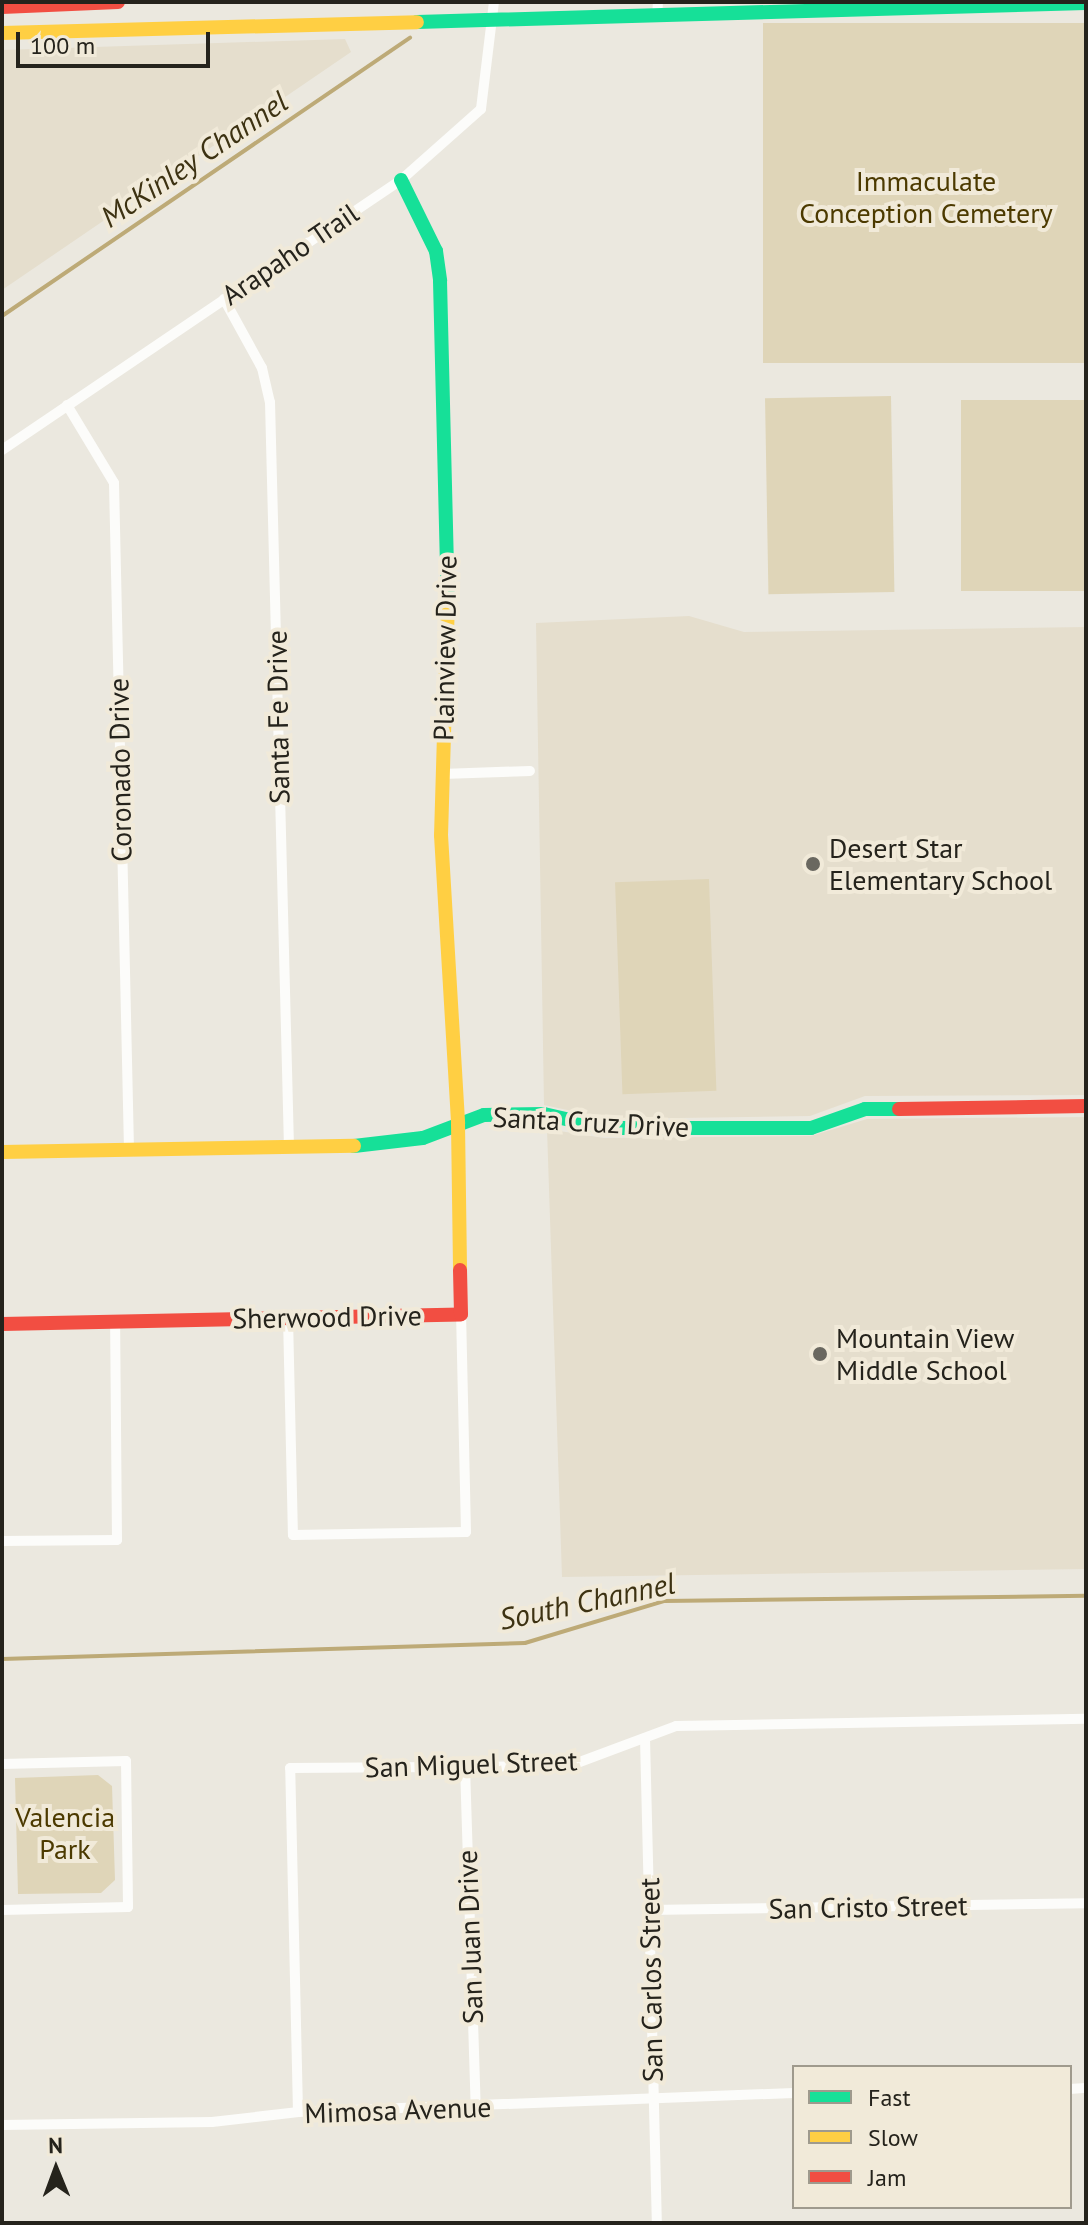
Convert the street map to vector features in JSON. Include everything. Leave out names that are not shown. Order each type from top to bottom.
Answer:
[{"type":"street","points":[[2,7],[118,2]]},
{"type":"street","name":"Arapaho Trail","points":[[2,450],[401,180],[481,109],[495,20],[494,2]]},
{"type":"street","points":[[2,33],[495,20],[657,9],[1086,3]]},
{"type":"street","name":"Plainview Drive","points":[[401,180],[436,251],[440,281],[448,606],[441,835],[458,1124]]},
{"type":"street","name":"Santa Fe Drive","points":[[224,299],[262,368],[270,402],[289,1147]]},
{"type":"street","name":"Coronado Drive","points":[[67,405],[114,483],[129,1149]]},
{"type":"street","points":[[442,774],[530,771]]},
{"type":"street","name":"Santa Cruz Drive","points":[[2,1152],[382,1146],[484,1115],[544,1114],[605,1128],[811,1128],[865,1109],[1086,1106]]},
{"type":"street","name":"Sherwood Drive","points":[[2,1324],[461,1314],[458,1124]]},
{"type":"street","points":[[288,1317],[293,1535],[451,1533],[466,1532],[461,1314]]},
{"type":"street","points":[[2,1541],[117,1540],[115,1321]]},
{"type":"street","name":"San Miguel Street","points":[[298,2112],[290,1768],[569,1766],[676,1726],[1086,1719]]},
{"type":"street","name":"San Carlos Street","points":[[645,1738],[657,2223]]},
{"type":"street","points":[[2,1764],[126,1761],[128,1907],[2,1910]]},
{"type":"street","name":"San Juan Drive","points":[[465,1766],[476,2108]]},
{"type":"street","name":"San Cristo Street","points":[[649,1910],[1086,1903]]},
{"type":"street","name":"Mimosa Avenue","points":[[2,2125],[212,2122],[298,2112],[476,2108],[654,2096],[792,2093]]},
{"type":"shaded area","points":[[345,39],[351,52],[2,290],[2,50]]},
{"type":"shaded area","name":"Desert Star Elementary School","points":[[689,616],[744,632],[1086,627],[1086,1095],[865,1096],[810,1116],[609,1119],[544,1105],[536,623]]},
{"type":"shaded area","name":"Mountain View Middle School","points":[[1086,1117],[1086,1569],[562,1577],[547,1129],[604,1138],[811,1136],[867,1119]]},
{"type":"green space","name":"Immaculate Conception Cemetery","points":[[763,23],[1086,23],[1086,363],[763,363]]},
{"type":"green space","points":[[891,396],[894,592],[768,594],[765,398]]},
{"type":"green space","points":[[961,400],[1086,400],[1086,591],[961,591]]},
{"type":"green space","points":[[709,879],[716,1091],[622,1094],[615,882]]},
{"type":"green space","name":"Valencia Park","points":[[98,1775],[112,1786],[115,1880],[101,1893],[18,1894],[15,1778]]},
{"type":"waterway","name":"McKinley Channel","points":[[2,316],[410,38]]},
{"type":"waterway","name":"South Channel","points":[[2,1659],[525,1643],[664,1601],[1086,1596]]},
{"type":"traffic: fast","points":[[417,22],[1086,3]]},
{"type":"traffic: fast","points":[[401,180],[436,251],[440,281],[448,600]]},
{"type":"traffic: fast","points":[[354,1146],[423,1138],[484,1115],[544,1114],[605,1128],[811,1128],[865,1109],[899,1109]]},
{"type":"traffic: slow","points":[[2,33],[417,22]]},
{"type":"traffic: slow","points":[[448,600],[441,835],[458,1124],[460,1270]]},
{"type":"traffic: slow","points":[[2,1152],[354,1146]]},
{"type":"traffic: jam","points":[[2,7],[118,2]]},
{"type":"traffic: jam","points":[[899,1109],[1086,1106]]},
{"type":"traffic: jam","points":[[2,1324],[461,1314],[460,1270]]},
{"type":"place","name":"Desert Star Elementary School","points":[[813,864]]},
{"type":"place","name":"Mountain View Middle School","points":[[820,1354]]}]
